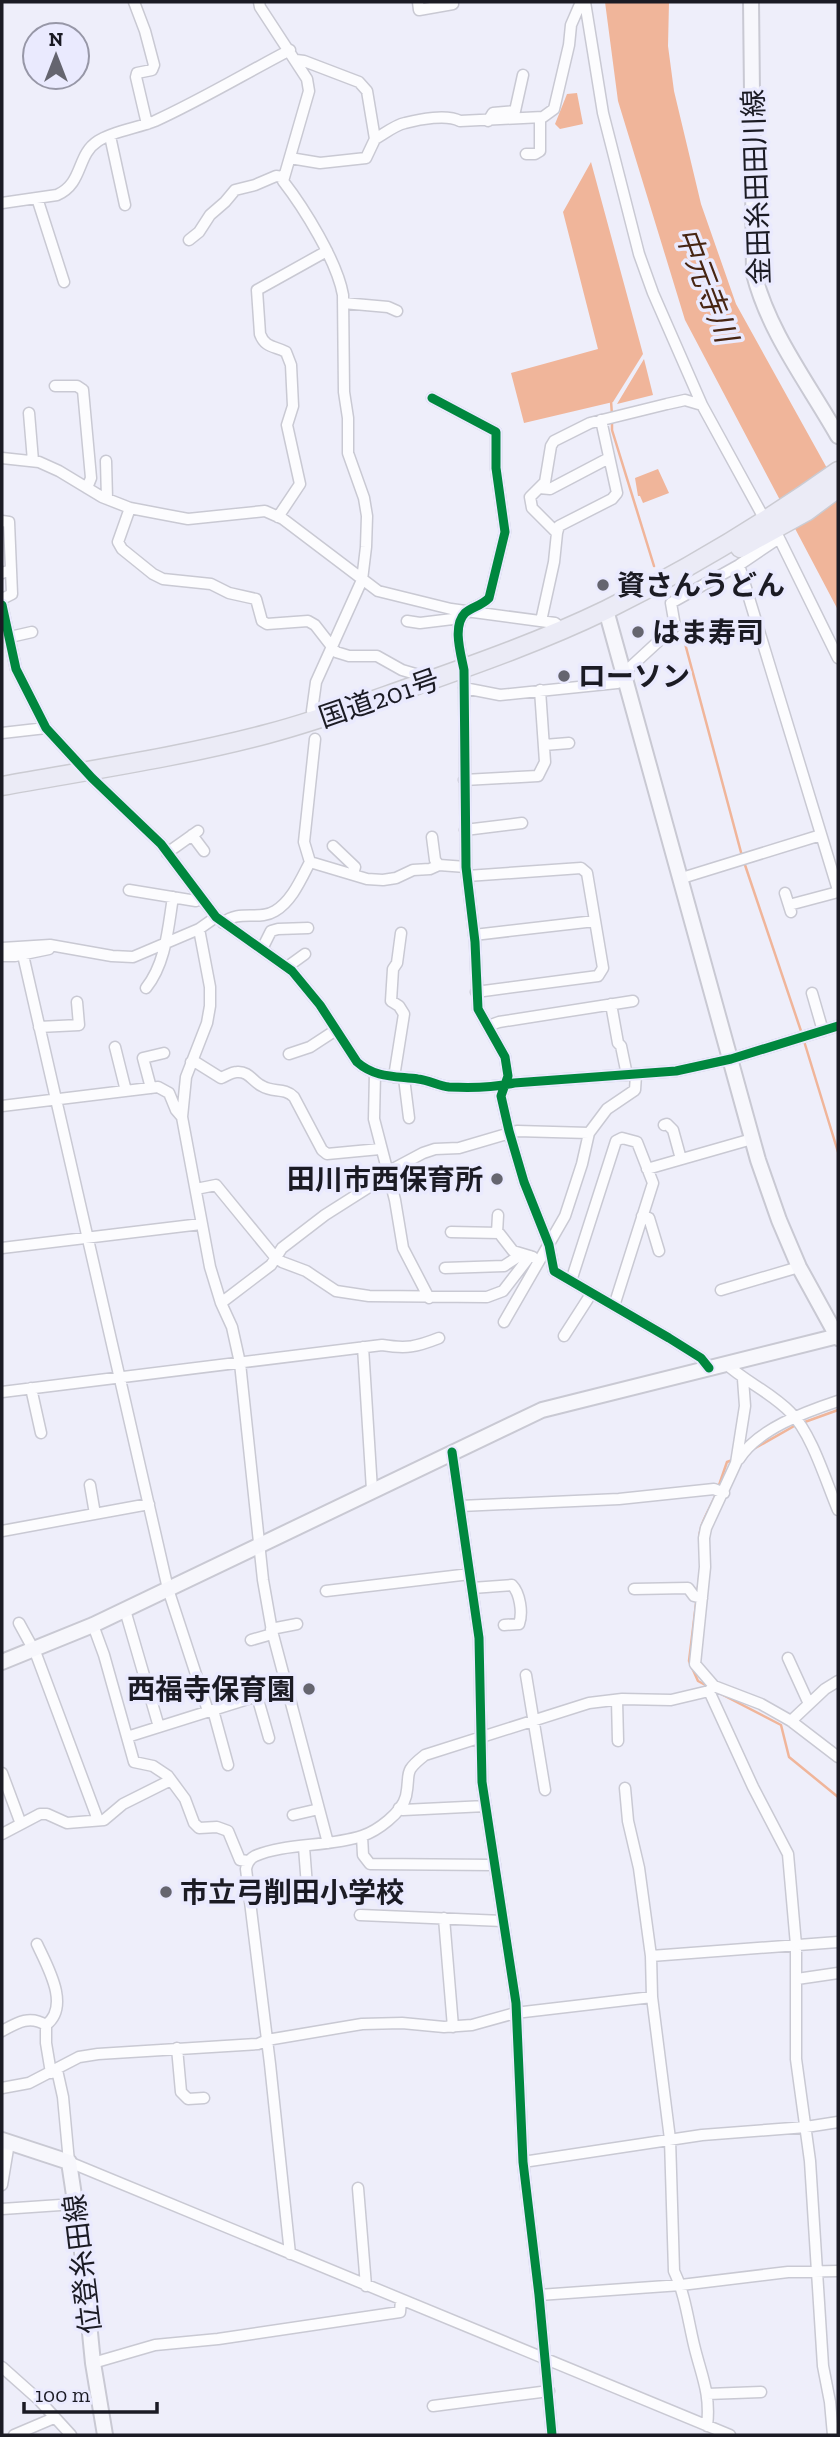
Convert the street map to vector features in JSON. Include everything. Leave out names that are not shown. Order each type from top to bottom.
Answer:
[{"type":"highway","name":"国道201号","points":[[774,526],[838,472]]},
{"type":"highway","name":"国道201号","points":[[2,786],[186,762],[339,723],[464,679],[608,615],[807,511],[838,488]]},
{"type":"highway","name":"国道201号","points":[[2,796],[267,734],[338,713],[423,683],[464,679],[563,629],[608,615]]},
{"type":"street","points":[[134,2],[154,65],[152,70],[137,73],[136,77],[147,124]]},
{"type":"street","points":[[259,2],[260,8],[307,79],[309,91],[283,181],[327,251],[341,281],[348,453],[364,498],[367,516],[362,580],[316,682],[312,711]]},
{"type":"street","points":[[418,2],[419,10],[453,4]]},
{"type":"street","points":[[290,158],[320,163],[366,158],[375,139],[403,123],[452,117],[460,121],[540,118],[554,109],[569,45],[571,24],[583,2]]},
{"type":"street","points":[[583,2],[598,87],[639,254],[665,324],[702,405],[774,526],[838,658]]},
{"type":"street","name":"金田糸田田川線","points":[[751,2],[754,274],[760,299],[782,343],[838,436]]},
{"type":"street","points":[[2,203],[64,192],[74,183],[92,145],[102,138],[147,124],[217,91],[249,71],[293,55],[359,82],[367,91],[375,139]]},
{"type":"street","points":[[488,121],[493,113],[515,111],[523,75]]},
{"type":"street","points":[[526,155],[540,151],[540,118]]},
{"type":"street","points":[[110,136],[125,205]]},
{"type":"street","points":[[189,240],[235,190],[276,176],[283,177]]},
{"type":"street","points":[[37,198],[64,282]]},
{"type":"street","points":[[278,517],[300,484],[287,425],[293,406],[291,365],[286,352],[262,341],[257,289],[327,251]]},
{"type":"street","points":[[343,303],[388,307],[397,311]]},
{"type":"street","points":[[55,386],[77,386],[83,390],[91,478],[87,488]]},
{"type":"street","points":[[407,621],[420,623],[464,614],[481,606],[489,598],[505,531],[496,468],[496,432],[432,398]]},
{"type":"street","points":[[557,533],[532,508],[530,497],[545,482],[554,441],[600,420],[685,400],[702,405]]},
{"type":"street","points":[[29,413],[33,461]]},
{"type":"street","points":[[541,621],[559,526],[612,499],[617,493],[600,420]]},
{"type":"street","points":[[2,458],[33,461],[59,471],[107,499],[130,508],[188,519],[254,510],[265,511],[278,517],[378,591],[464,614],[555,623],[563,629]]},
{"type":"street","points":[[539,488],[550,489],[610,458]]},
{"type":"street","points":[[106,461],[107,499]]},
{"type":"street","points":[[130,508],[118,542],[153,574],[176,582],[191,580],[211,584],[229,593],[256,599],[262,621],[277,625],[297,620],[308,621],[316,625],[336,652],[349,656],[377,656],[402,670],[419,675],[423,683]]},
{"type":"street","points":[[2,521],[9,522],[6,571],[12,594],[2,599]]},
{"type":"street","points":[[464,679],[500,695],[617,684],[676,626],[671,603],[739,565],[774,526]]},
{"type":"street","points":[[739,565],[838,891],[790,909],[785,893]]},
{"type":"street","points":[[2,605],[16,669],[46,727],[167,853],[200,899],[220,920],[287,967],[320,1005],[357,1062],[375,1073],[434,1082],[446,1087],[496,1088],[505,1085],[676,1071],[731,1059],[838,1026]]},
{"type":"street","points":[[464,614],[460,651],[464,679],[466,872],[474,935],[476,992],[478,1009],[505,1057],[508,1076],[501,1096],[524,1182],[549,1245],[554,1271],[701,1358],[709,1368]]},
{"type":"street","points":[[2,1662],[93,1625],[452,1451],[557,1405],[838,1337],[799,1267],[779,1220],[752,1139],[608,615]]},
{"type":"street","points":[[10,637],[32,632]]},
{"type":"street","points":[[464,780],[538,776],[545,762],[540,690]]},
{"type":"street","points":[[2,733],[46,727]]},
{"type":"street","points":[[2,948],[50,945],[133,957],[230,916],[267,915],[275,912],[289,900],[310,862],[304,842],[315,739]]},
{"type":"street","points":[[544,745],[569,743]]},
{"type":"street","points":[[465,830],[522,823]]},
{"type":"street","points":[[167,853],[195,833],[204,851]]},
{"type":"street","points":[[682,878],[821,835]]},
{"type":"street","points":[[432,838],[435,860],[439,864],[466,872],[581,869],[587,873],[603,968],[598,976],[476,992]]},
{"type":"street","points":[[333,846],[355,867],[353,874]]},
{"type":"street","points":[[310,862],[367,879],[383,880],[396,878],[413,870],[430,869],[439,864]]},
{"type":"street","points":[[129,890],[196,901],[200,899]]},
{"type":"street","points":[[146,988],[155,977],[166,943],[173,897]]},
{"type":"street","points":[[474,935],[595,921]]},
{"type":"street","points":[[262,949],[271,931],[308,928]]},
{"type":"street","points":[[199,929],[210,986],[210,1006],[207,1023],[184,1087],[183,1117],[210,1267],[221,1303],[232,1326],[240,1363],[259,1545],[272,1631],[328,1843]]},
{"type":"street","points":[[401,933],[397,963],[393,969],[391,1001],[399,1006],[404,1014],[399,1077],[409,1118]]},
{"type":"street","points":[[2,956],[48,950],[50,945]]},
{"type":"street","points":[[287,967],[305,954]]},
{"type":"street","points":[[23,955],[168,1589],[228,1765]]},
{"type":"street","points":[[813,993],[823,1031]]},
{"type":"street","points":[[488,1026],[633,1001]]},
{"type":"street","points":[[39,1027],[79,1025],[77,1002]]},
{"type":"street","points":[[444,1268],[504,1266],[531,1257],[549,1245],[565,1216],[589,1133],[607,1109],[635,1090],[618,1043],[611,1004]]},
{"type":"street","points":[[289,1054],[310,1047],[336,1030]]},
{"type":"street","points":[[115,1046],[126,1091]]},
{"type":"street","points":[[150,1088],[144,1058],[164,1054]]},
{"type":"street","points":[[191,1062],[221,1077],[238,1071],[248,1074],[258,1085],[267,1089],[288,1091],[294,1097],[322,1150],[327,1154],[380,1149]]},
{"type":"street","points":[[375,1073],[374,1119],[395,1200],[403,1248],[429,1297]]},
{"type":"street","points":[[2,1106],[158,1087],[169,1093],[176,1110],[183,1117]]},
{"type":"street","points":[[664,1125],[667,1124],[673,1130],[681,1159]]},
{"type":"street","points":[[221,1303],[271,1265],[282,1248],[325,1215],[388,1175],[393,1169],[423,1153],[435,1149],[459,1149],[517,1131],[589,1133]]},
{"type":"street","points":[[570,1281],[616,1141],[622,1138],[637,1142],[653,1183],[614,1306]]},
{"type":"street","points":[[647,1169],[752,1139]]},
{"type":"street","points":[[196,1189],[216,1185],[275,1256],[282,1262],[306,1271],[336,1291],[369,1296],[495,1295],[503,1291],[531,1257]]},
{"type":"street","points":[[498,1215],[497,1233],[513,1251],[531,1257]]},
{"type":"street","points":[[642,1216],[649,1218],[659,1251]]},
{"type":"street","points":[[2,1248],[201,1224]]},
{"type":"street","points":[[451,1232],[497,1233]]},
{"type":"street","points":[[504,1322],[531,1257]]},
{"type":"street","points":[[721,1290],[799,1267]]},
{"type":"street","points":[[564,1336],[592,1294]]},
{"type":"street","points":[[2,1392],[363,1347],[382,1345],[403,1349],[439,1338]]},
{"type":"street","points":[[363,1347],[372,1490]]},
{"type":"street","points":[[726,1364],[743,1379],[773,1396],[795,1417],[803,1428],[838,1510]]},
{"type":"street","points":[[736,1463],[746,1406],[743,1379]]},
{"type":"street","points":[[32,1388],[41,1433]]},
{"type":"street","points":[[833,2435],[823,2366],[806,2127],[796,2059],[796,1945],[786,1846],[771,1825],[712,1688],[695,1664],[705,1567],[706,1528],[736,1463],[745,1449],[795,1417],[838,1401]]},
{"type":"street","points":[[452,1451],[481,1670],[482,1782],[516,2003],[523,2162],[552,2435]]},
{"type":"street","points":[[89,1485],[95,1514]]},
{"type":"street","points":[[460,1506],[619,1499],[714,1489],[724,1493]]},
{"type":"street","points":[[2,1531],[149,1504]]},
{"type":"street","points":[[326,1591],[470,1574]]},
{"type":"street","points":[[472,1588],[512,1585],[517,1589],[521,1618],[519,1624],[504,1625]]},
{"type":"street","points":[[634,1589],[688,1588],[694,1596],[702,1598]]},
{"type":"street","points":[[124,1609],[159,1727]]},
{"type":"street","points":[[19,1623],[98,1820]]},
{"type":"street","points":[[251,1640],[297,1624]]},
{"type":"street","points":[[93,1625],[134,1762],[153,1766],[171,1780],[185,1799],[194,1823],[199,1828],[217,1827],[228,1831],[240,1860],[248,1861]]},
{"type":"street","points":[[788,1658],[809,1704]]},
{"type":"street","points":[[526,1675],[545,1790]]},
{"type":"street","points":[[791,1721],[838,1681]]},
{"type":"street","points":[[127,1737],[286,1687]]},
{"type":"street","points":[[290,2254],[246,1869],[248,1861],[254,1856],[371,1833],[399,1808],[406,1796],[406,1777],[414,1763],[425,1755],[589,1703],[671,1700],[712,1688],[761,1704],[791,1721],[838,1757]]},
{"type":"street","points":[[257,1696],[269,1738]]},
{"type":"street","points":[[617,1700],[618,1741]]},
{"type":"street","points":[[2,1773],[21,1824]]},
{"type":"street","points":[[2,1834],[40,1814],[47,1814],[67,1823],[104,1820],[123,1804],[171,1780]]},
{"type":"street","points":[[625,1788],[651,1956],[652,1997],[670,2139],[674,2271],[681,2285],[696,2356],[708,2394],[708,2426]]},
{"type":"street","points":[[399,1808],[486,1806]]},
{"type":"street","points":[[293,1815],[319,1809]]},
{"type":"street","points":[[362,1836],[363,1855],[370,1864],[495,1865]]},
{"type":"street","points":[[250,1892],[307,1886],[304,1847]]},
{"type":"street","points":[[360,1915],[503,1921]]},
{"type":"street","points":[[444,1918],[453,2027]]},
{"type":"street","points":[[651,1956],[838,1942]]},
{"type":"street","points":[[37,1944],[57,1996],[56,2013],[46,2025],[46,2043],[63,2097],[69,2162],[730,2435]]},
{"type":"street","points":[[797,1979],[838,1973]]},
{"type":"street","points":[[2,2088],[29,2083],[79,2057],[98,2054],[258,2044],[267,2040],[362,2024],[402,2023],[453,2027],[472,2025],[515,2013],[652,1997]]},
{"type":"street","points":[[2,2031],[25,2020],[34,2019],[46,2025]]},
{"type":"street","points":[[177,2048],[181,2092],[188,2099],[204,2098]]},
{"type":"street","points":[[523,2162],[670,2139],[838,2122]]},
{"type":"street","points":[[2,2185],[5,2141]]},
{"type":"street","name":"位登糸田線","points":[[5,2141],[69,2162],[93,2363],[105,2435]]},
{"type":"street","points":[[358,2188],[366,2286]]},
{"type":"street","points":[[2,2209],[75,2204]]},
{"type":"street","points":[[539,2295],[681,2285],[788,2272],[838,2271]]},
{"type":"street","points":[[93,2363],[155,2345],[218,2339],[400,2312],[401,2300]]},
{"type":"street","points":[[2,2367],[39,2400],[71,2435]]},
{"type":"street","points":[[433,2406],[549,2391]]},
{"type":"street","points":[[708,2394],[761,2392]]},
{"type":"street","points":[[13,2435],[54,2418]]},
{"type":"water","name":"中元寺川","points":[[605,2],[669,2],[668,46],[674,91],[701,204],[736,304],[838,488],[838,610],[685,320],[618,101]]},
{"type":"water","points":[[577,93],[583,124],[560,129],[555,124],[567,94]]},
{"type":"water","points":[[591,162],[643,354],[613,402],[524,423],[511,373],[598,349],[563,212]]},
{"type":"water","points":[[644,359],[653,395],[617,404]]},
{"type":"water","points":[[658,469],[669,493],[643,503],[638,496],[635,478]]},
{"type":"waterway","points":[[611,401],[612,415]]},
{"type":"waterway","points":[[612,422],[612,430],[654,566]]},
{"type":"waterway","points":[[683,636],[742,856]]},
{"type":"waterway","points":[[744,862],[802,1034]]},
{"type":"waterway","points":[[804,1041],[838,1152]]},
{"type":"waterway","points":[[802,1423],[838,1410]]},
{"type":"waterway","points":[[750,1451],[796,1425]]},
{"type":"waterway","points":[[718,1488],[727,1462],[735,1459]]},
{"type":"waterway","points":[[700,1546],[701,1526],[716,1494]]},
{"type":"waterway","points":[[701,1563],[689,1661],[698,1681],[709,1687]]},
{"type":"waterway","points":[[721,1694],[781,1725],[789,1757],[838,1797]]},
{"type":"cycle path","points":[[432,398],[496,432],[496,468],[505,532],[489,598],[465,613],[458,633],[464,670],[466,867],[475,942],[478,1009],[505,1057],[508,1076],[501,1096],[509,1131],[524,1182],[549,1245],[554,1271],[701,1358],[709,1368]]},
{"type":"cycle path","points":[[2,605],[16,669],[46,728],[92,778],[161,844],[216,917],[292,971],[320,1005],[357,1062],[371,1071],[465,1088],[676,1071],[731,1059],[838,1026]]},
{"type":"cycle path","points":[[452,1452],[479,1638],[482,1782],[516,2003],[523,2162],[552,2435]]},
{"type":"place","name":"資さんうどん","points":[[603,585]]},
{"type":"place","name":"はま寿司","points":[[638,632]]},
{"type":"place","name":"ローソン","points":[[564,676]]},
{"type":"place","name":"田川市西保育所","points":[[497,1179]]},
{"type":"place","name":"西福寺保育園","points":[[309,1689]]},
{"type":"place","name":"市立弓削田小学校","points":[[166,1892]]}]
